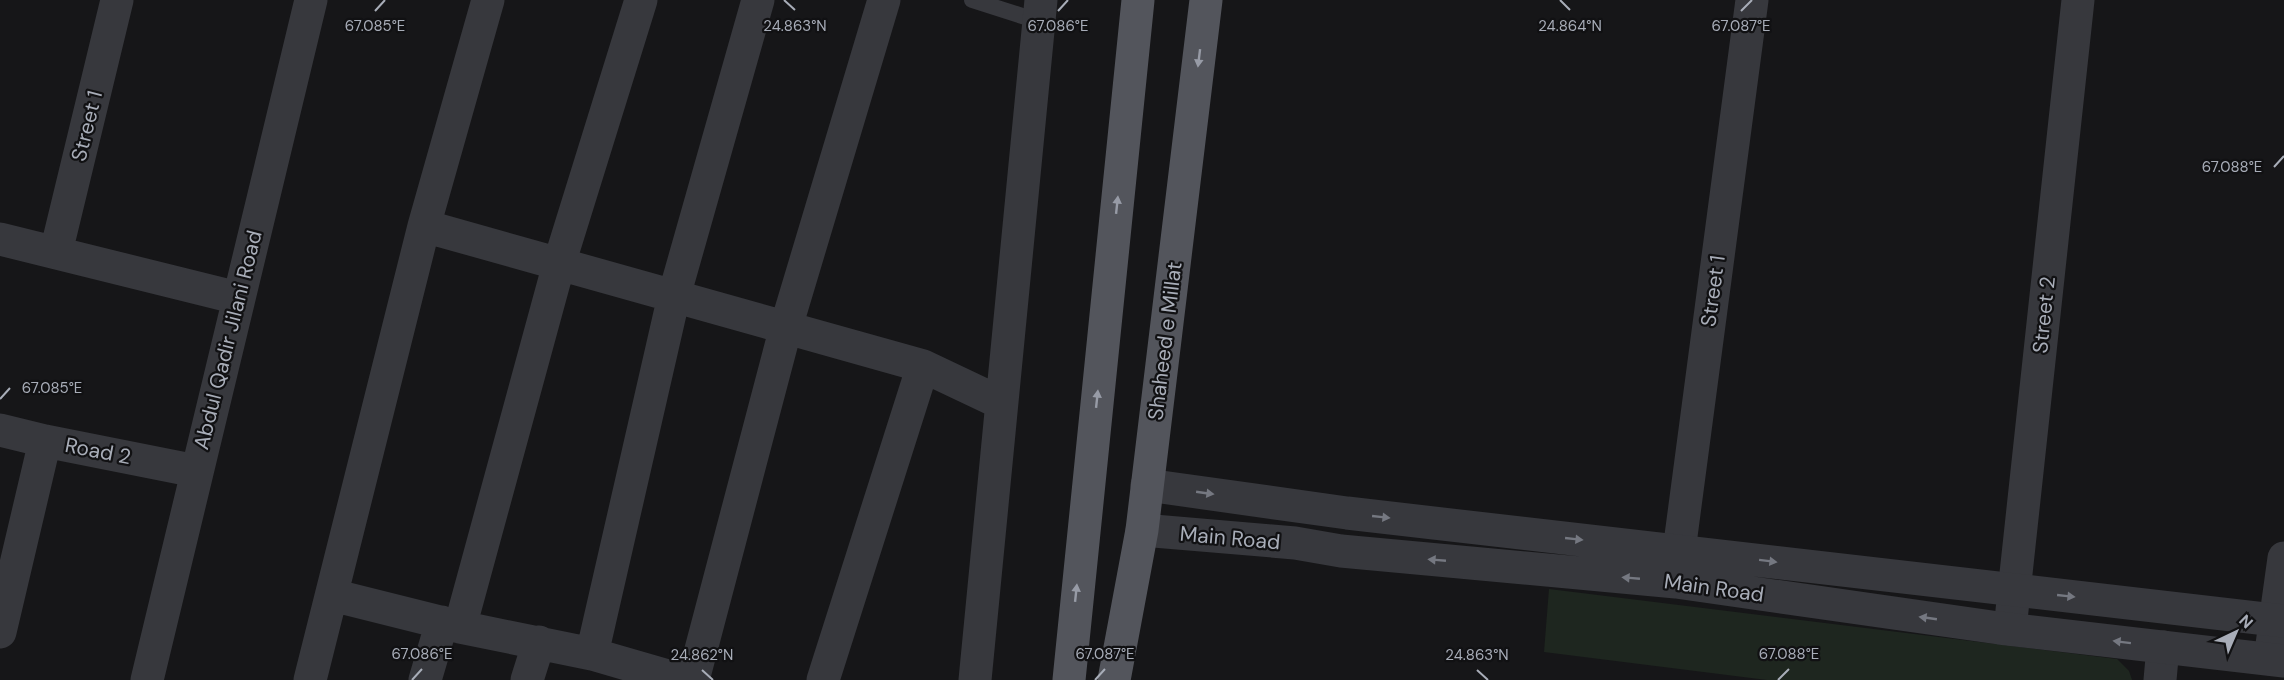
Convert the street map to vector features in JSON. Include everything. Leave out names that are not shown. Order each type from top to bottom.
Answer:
[{"type":"main road","points":[[1053,680],[1070,665],[1138,0]]},
{"type":"main road","name":"Shaheed e Millat","points":[[1114,680],[1142,530],[1206,0]]},
{"type":"main road","points":[[1119,646],[1134,680]]},
{"type":"street","name":"Street 1","points":[[56,252],[117,0]]},
{"type":"street","name":"Abdul Qadir Jilani Road","points":[[147,680],[310,0]]},
{"type":"street","points":[[310,680],[424,226],[488,0]]},
{"type":"street","points":[[425,680],[451,625],[641,0]]},
{"type":"street","points":[[592,654],[674,296],[758,0]]},
{"type":"street","points":[[693,680],[786,327],[884,0]]},
{"type":"street","name":"Street 1","points":[[1678,567],[1752,0]]},
{"type":"street","name":"Street 2","points":[[2010,629],[2078,0]]},
{"type":"street","points":[[975,680],[1040,10]]},
{"type":"street","points":[[424,226],[923,366],[1001,402]]},
{"type":"street","points":[[0,239],[238,298]]},
{"type":"street","points":[[823,680],[923,366]]},
{"type":"street","name":"Road 2","points":[[0,430],[196,471]]},
{"type":"street","points":[[0,632],[45,441]]},
{"type":"street","name":"Main Road","points":[[1147,484],[1347,513],[1678,567],[2010,629],[2277,660]]},
{"type":"street","points":[[1239,540],[1242,498]]},
{"type":"street","points":[[1341,550],[1347,513]]},
{"type":"street","name":"Main Road","points":[[1142,530],[1295,543],[1341,550],[1678,567],[2014,590],[2280,620]]},
{"type":"street","points":[[2277,660],[2284,558]]},
{"type":"street","points":[[332,595],[451,625],[592,654],[630,673],[682,680]]},
{"type":"street","points":[[527,680],[539,642]]},
{"type":"street","points":[[2160,680],[2163,647]]},
{"type":"lane","points":[[972,0],[1040,10]]},
{"type":"shaded area","points":[[1549,589],[2117,659],[2129,671],[2132,680],[1767,680],[1544,652]]}]
